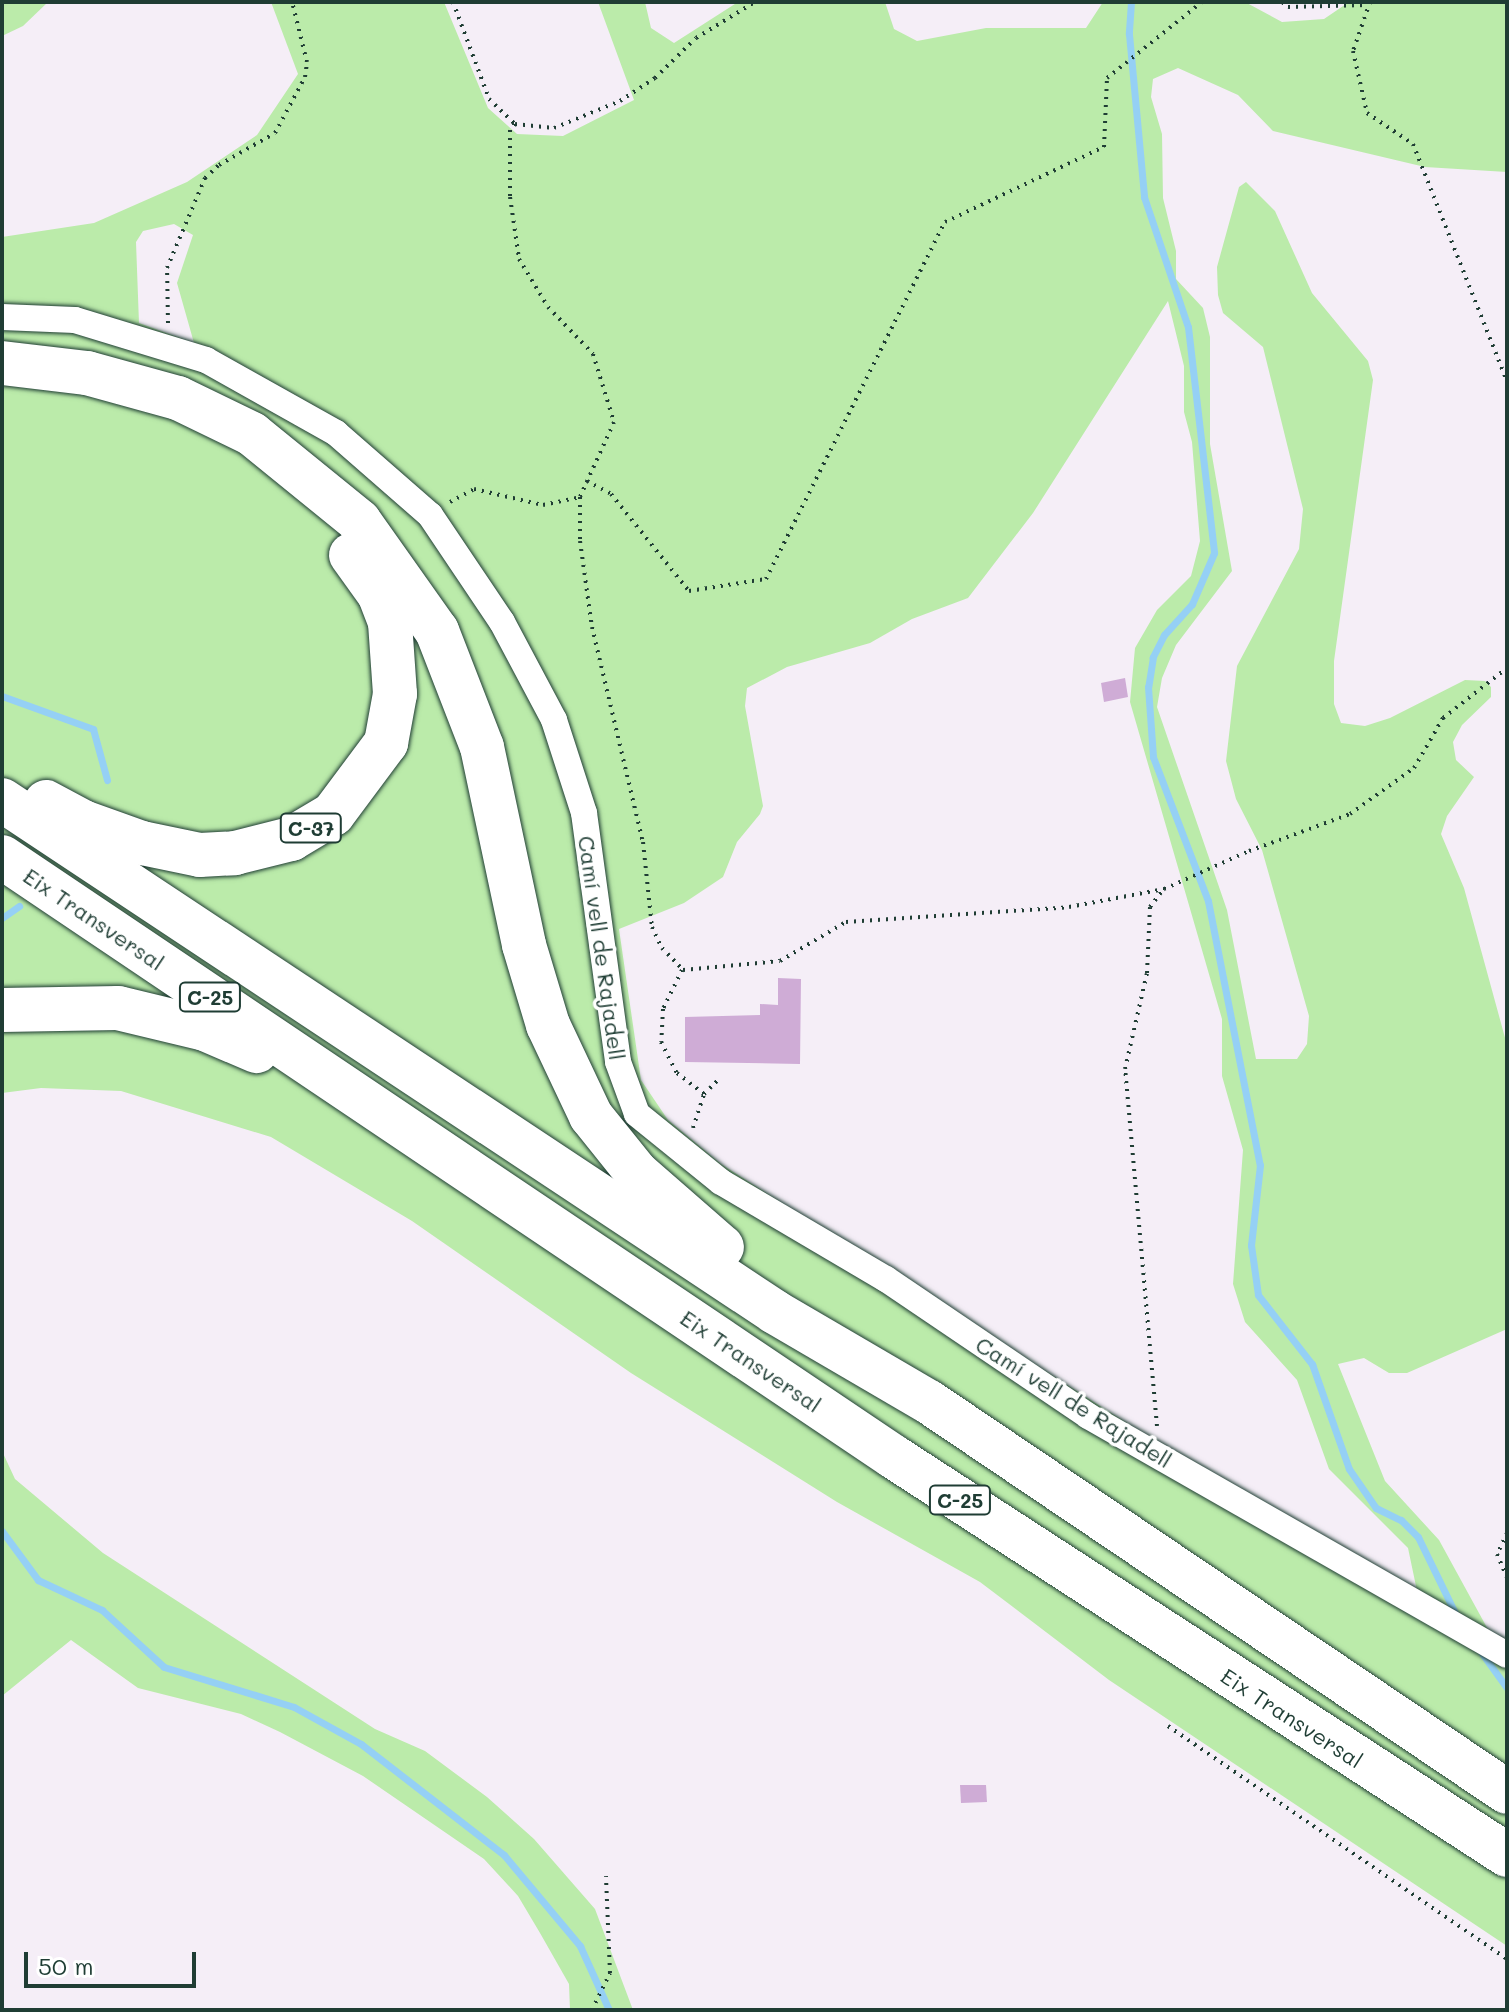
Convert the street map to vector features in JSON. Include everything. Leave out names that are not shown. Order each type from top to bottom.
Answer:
[{"type":"highway","points":[[2,363],[87,373],[178,398],[252,434],[359,521],[437,631],[482,747],[524,945],[548,1025],[591,1116],[636,1172],[689,1222],[929,1402]]},
{"type":"highway","name":"C-37","points":[[2,387],[79,397],[169,421],[234,454],[298,500],[343,543],[379,594],[390,622],[395,694],[386,743],[333,814],[291,839],[235,853],[200,855],[142,843],[83,822],[2,777]]},
{"type":"highway","name":"C-25","points":[[2,800],[775,1312],[929,1402],[1507,1792]]},
{"type":"highway","name":"Eix Transversal","points":[[2,857],[920,1474],[1507,1855]]},
{"type":"highway","points":[[2,1010],[118,1008],[205,1029],[260,1053],[311,1087],[419,1136]]},
{"type":"street","name":"Camí vell de Rajadell","points":[[2,317],[75,320],[206,360],[336,433],[430,515],[502,622],[554,720],[584,813],[599,951],[627,1093],[637,1114],[686,1149],[721,1182],[886,1279],[1088,1416],[1507,1655]]},
{"type":"path","points":[[168,349],[167,268],[205,178],[219,165],[275,133],[305,77],[307,62],[292,2]]},
{"type":"path","points":[[453,2],[489,99],[515,124],[554,128],[620,101],[655,78],[696,38],[755,2]]},
{"type":"path","points":[[587,481],[611,494],[689,591],[766,579],[945,222],[1104,147],[1107,78],[1202,2]]},
{"type":"path","points":[[1282,2],[1288,7],[1368,4],[1353,51],[1367,113],[1413,144],[1507,381]]},
{"type":"path","points":[[515,124],[510,130],[510,197],[519,259],[548,307],[593,354],[614,422],[580,497],[580,541],[592,627],[643,842],[652,927],[662,948],[683,970]]},
{"type":"path","points":[[430,515],[474,489],[543,505],[580,497]]},
{"type":"path","points":[[683,970],[780,961],[846,922],[1069,907],[1164,889],[1249,851],[1350,814],[1414,768],[1443,718],[1507,668]]},
{"type":"path","points":[[1160,1457],[1125,1069],[1147,973],[1150,907],[1164,889]]},
{"type":"path","points":[[683,970],[663,1009],[661,1042],[677,1073],[704,1094]]},
{"type":"path","points":[[686,1149],[704,1094],[718,1080]]},
{"type":"path","points":[[1507,1533],[1497,1554],[1507,1578]]},
{"type":"path","points":[[1168,1726],[1507,1959]]},
{"type":"path","points":[[592,2010],[610,1973],[606,1876]]},
{"type":"green space","points":[[2,2],[48,2],[23,26],[2,36]]},
{"type":"green space","points":[[271,2],[444,2],[488,108],[517,134],[563,136],[634,100],[598,2],[645,2],[651,28],[674,43],[738,2],[885,2],[894,29],[917,41],[986,28],[1086,28],[1103,2],[1245,2],[1282,22],[1324,19],[1349,2],[1507,2],[1507,172],[1425,167],[1273,131],[1238,95],[1178,68],[1153,79],[1151,97],[1162,134],[1163,198],[1176,251],[1176,279],[1203,308],[1210,337],[1210,444],[1232,571],[1176,645],[1162,678],[1157,707],[1227,910],[1256,1059],[1297,1059],[1307,1044],[1309,1016],[1262,850],[1236,799],[1226,761],[1237,666],[1299,549],[1303,509],[1263,347],[1223,313],[1218,295],[1217,267],[1239,187],[1246,182],[1275,211],[1312,293],[1368,361],[1373,380],[1334,661],[1334,704],[1341,723],[1365,726],[1390,718],[1465,680],[1485,681],[1491,687],[1491,697],[1462,725],[1453,742],[1456,760],[1474,777],[1447,816],[1441,834],[1464,888],[1507,1045],[1507,1329],[1407,1373],[1389,1373],[1364,1358],[1338,1364],[1385,1481],[1439,1540],[1491,1635],[1507,1643],[1507,1946],[1109,1680],[980,1582],[837,1502],[631,1373],[412,1221],[271,1137],[121,1091],[41,1088],[2,1093],[2,237],[94,223],[187,182],[257,135],[298,74]],"holes":[[[174,224],[193,235],[177,283],[194,343],[139,323],[136,242],[143,231]],[[1168,301],[1184,366],[1184,412],[1192,442],[1200,541],[1191,576],[1157,610],[1135,648],[1130,702],[1222,1019],[1222,1076],[1243,1150],[1233,1284],[1245,1322],[1297,1380],[1329,1469],[1408,1548],[1417,1591],[1177,1455],[721,1164],[668,1120],[641,1080],[619,929],[684,903],[723,877],[737,842],[760,814],[763,806],[745,706],[747,688],[787,667],[870,643],[912,619],[968,598],[1033,513]]]},
{"type":"green space","points":[[2,1451],[15,1479],[103,1553],[375,1729],[425,1751],[487,1797],[534,1839],[595,1909],[633,2010],[570,2010],[569,1984],[540,1933],[518,1896],[484,1859],[363,1776],[280,1732],[241,1714],[138,1688],[71,1640],[2,1696]]},
{"type":"building","points":[[1125,678],[1128,697],[1104,702],[1101,683]]},
{"type":"building","points":[[778,978],[801,979],[800,1064],[685,1062],[685,1017],[760,1015],[760,1004],[778,1005]]},
{"type":"building","points":[[960,1785],[986,1785],[987,1802],[961,1803]]},
{"type":"waterway","points":[[1131,2],[1129,34],[1144,197],[1188,327],[1214,553],[1192,604],[1164,635],[1153,657],[1148,687],[1153,757],[1208,901],[1260,1165],[1251,1245],[1258,1295],[1312,1364],[1349,1469],[1376,1508],[1401,1520],[1418,1537],[1456,1615]]},
{"type":"waterway","points":[[2,696],[93,729],[107,780]]},
{"type":"waterway","points":[[2,918],[19,906]]},
{"type":"waterway","points":[[2,1531],[38,1580],[102,1610],[164,1667],[294,1707],[361,1744],[504,1855],[580,1946],[609,2010]]},
{"type":"waterway","points":[[1481,1652],[1507,1688]]}]
